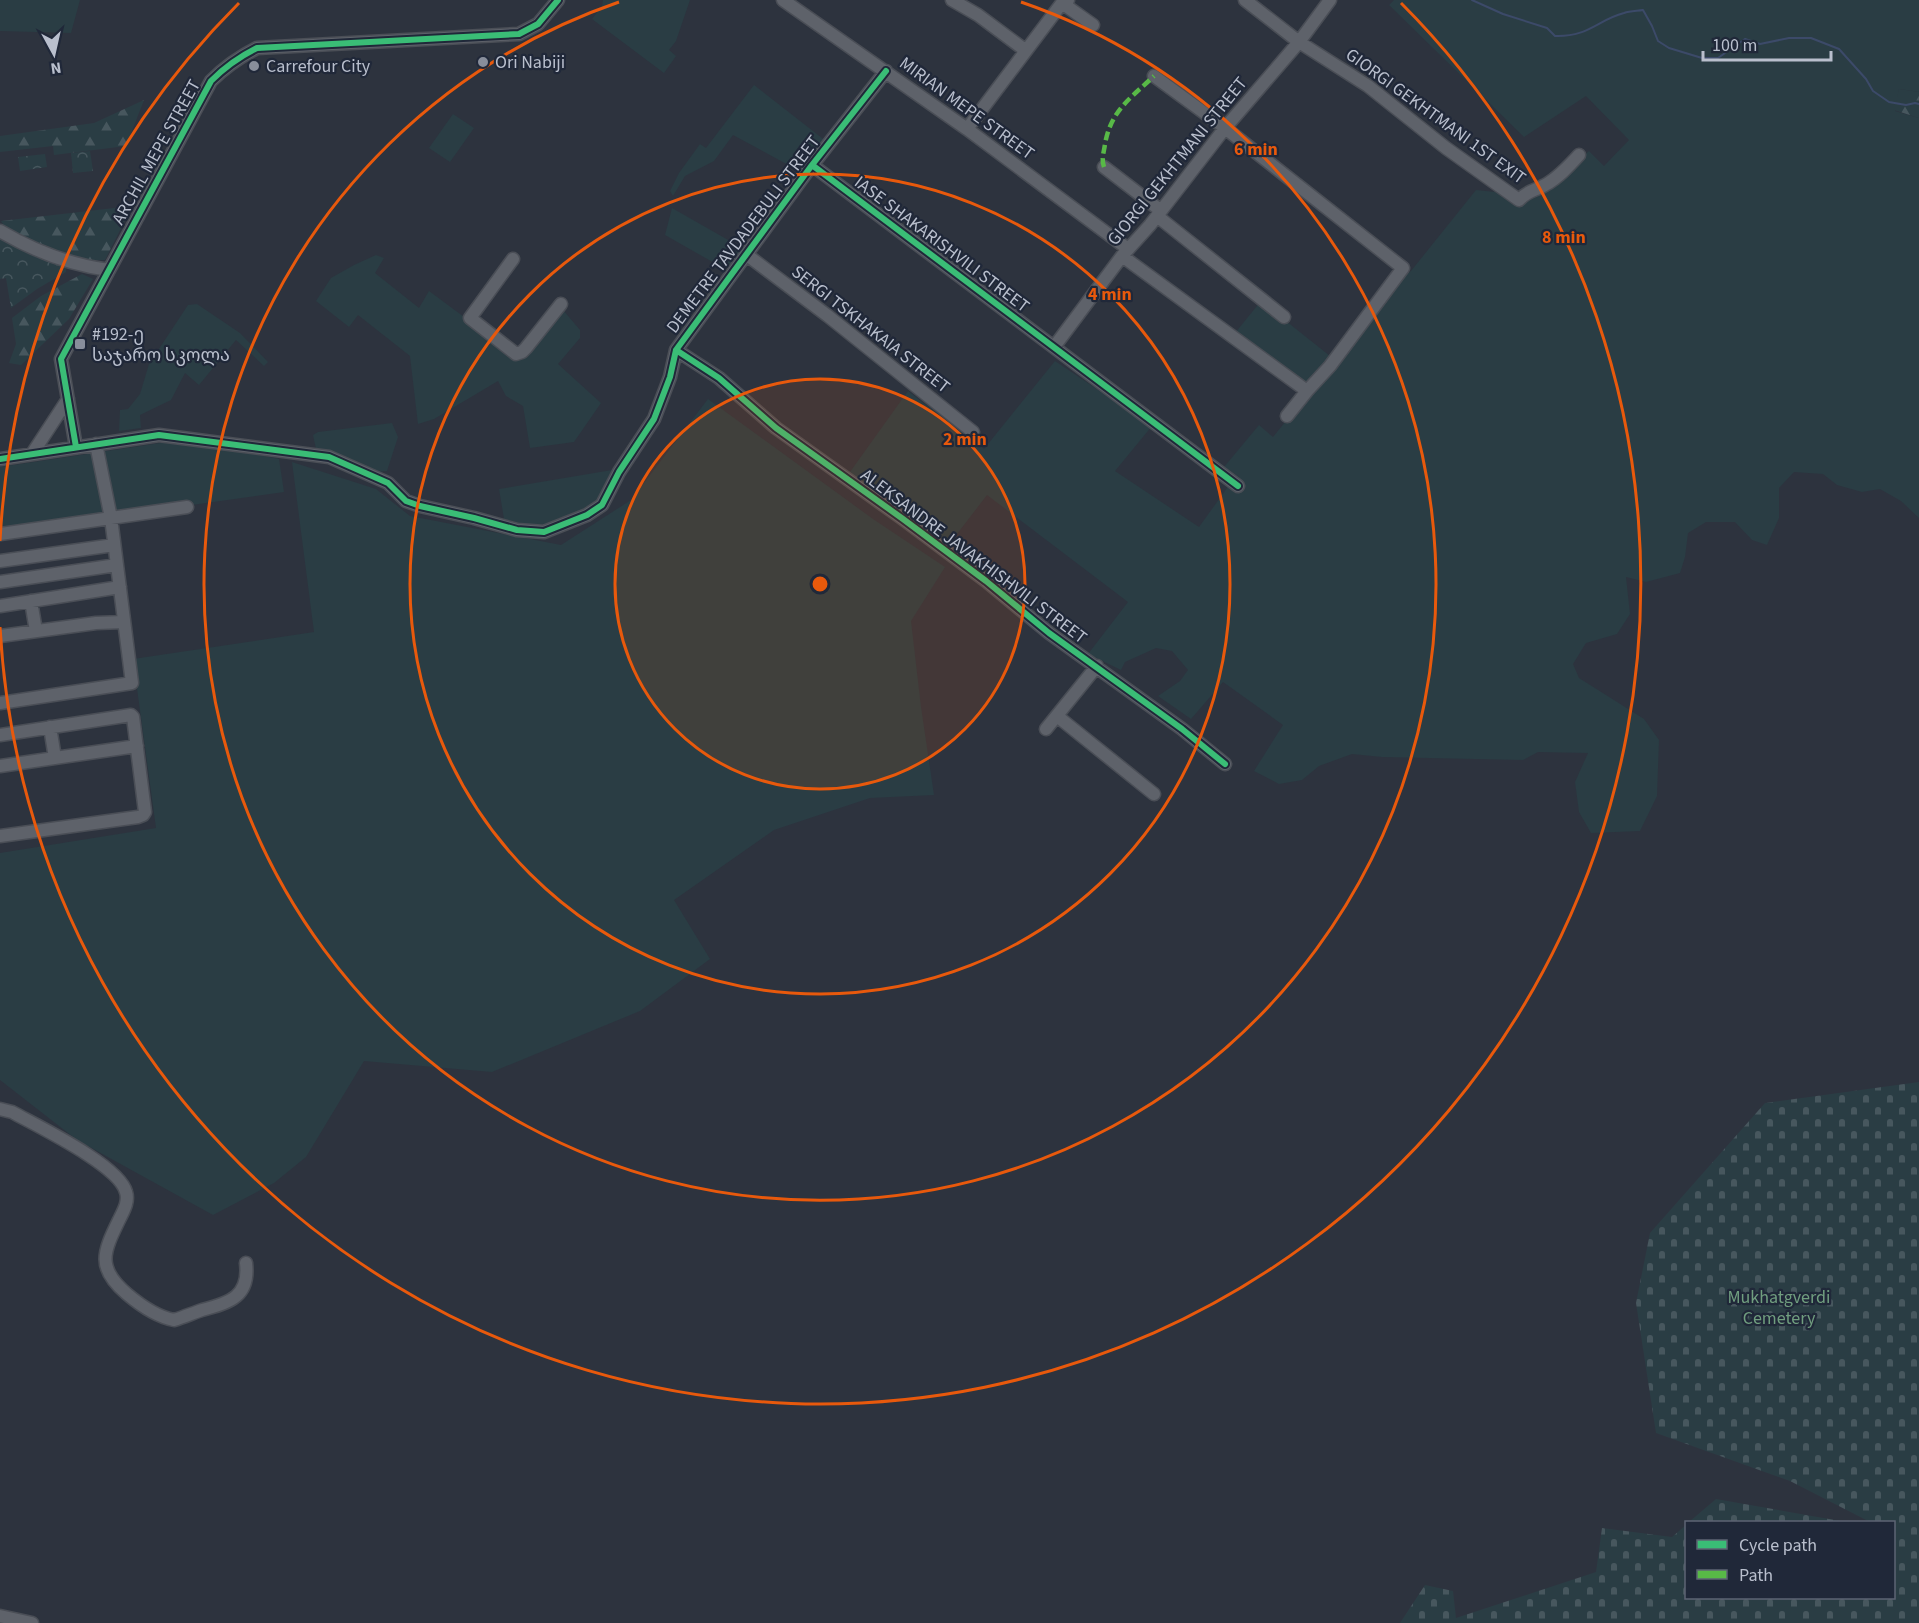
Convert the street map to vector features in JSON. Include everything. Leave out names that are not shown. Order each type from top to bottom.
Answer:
[{"type":"street","name":"ARCHIL MEPE STREET","points":[[76,447],[61,359],[211,81],[236,58],[257,48],[519,34],[537,24],[558,0]]},
{"type":"street","name":"MIRIAN MEPE STREET","points":[[783,0],[967,129],[1307,391]]},
{"type":"street","points":[[952,0],[978,15],[1025,50]]},
{"type":"street","points":[[1245,0],[1299,42]]},
{"type":"street","name":"GIORGI GEKHTMANI STREET","points":[[1054,347],[1125,252],[1159,213],[1225,128],[1299,42],[1330,0]]},
{"type":"street","points":[[967,129],[1025,50],[1065,2],[1093,25]]},
{"type":"street","name":"GIORGI GEKHTMANI 1ST EXIT","points":[[1299,42],[1368,87],[1446,148],[1519,200],[1527,192],[1545,185],[1565,170],[1579,155]]},
{"type":"street","name":"DEMETRE TAVDADEBULI STREET","points":[[0,459],[159,435],[329,457],[388,483],[404,503],[517,530],[544,532],[587,515],[602,505],[619,472],[654,420],[670,377],[676,350],[812,165],[886,71]]},
{"type":"street","points":[[1154,76],[1225,128],[1403,268],[1330,366],[1287,416]]},
{"type":"street","name":"IASE SHAKARISHVILI STREET","points":[[812,165],[1238,486]]},
{"type":"street","points":[[1104,167],[1284,317]]},
{"type":"street","points":[[0,231],[24,245],[62,259],[83,266],[109,270]]},
{"type":"street","name":"SERGI TSKHAKAIA STREET","points":[[747,255],[828,316],[973,432]]},
{"type":"street","points":[[513,259],[470,318],[516,354],[526,348],[561,304]]},
{"type":"street","name":"ALEKSANDRE JAVAKHISHVILI STREET","points":[[676,350],[719,378],[776,428],[986,581],[1049,633],[1182,729],[1225,764]]},
{"type":"street","points":[[32,454],[68,399]]},
{"type":"street","points":[[0,703],[132,682],[111,518],[96,444]]},
{"type":"street","points":[[0,534],[188,507]]},
{"type":"street","points":[[0,561],[114,545]]},
{"type":"street","points":[[0,582],[117,565]]},
{"type":"street","points":[[0,606],[120,588]]},
{"type":"street","points":[[31,601],[36,631]]},
{"type":"street","points":[[0,636],[96,623],[124,622]]},
{"type":"street","points":[[1046,729],[1096,666]]},
{"type":"street","points":[[0,735],[131,715],[145,812],[138,817],[0,836]]},
{"type":"street","points":[[1057,716],[1154,794]]},
{"type":"street","points":[[50,727],[55,758]]},
{"type":"street","points":[[0,766],[136,746]]},
{"type":"street","points":[[0,1109],[12,1112],[77,1148],[107,1168],[126,1190],[125,1209],[110,1239],[105,1262],[108,1274],[132,1298],[166,1318],[174,1320],[232,1300],[242,1292],[248,1276],[246,1263]]},
{"type":"street","points":[[0,1616],[32,1623]]},
{"type":"green space","points":[[0,0],[80,0],[71,33],[0,31]]},
{"type":"green space","points":[[603,0],[690,0],[676,41],[669,50],[676,56],[664,73],[592,19],[602,6]]},
{"type":"green space","points":[[1394,0],[1919,0],[1919,92],[1899,89],[1895,111],[1919,118],[1919,518],[1901,501],[1880,489],[1862,492],[1837,485],[1823,474],[1794,472],[1779,488],[1779,518],[1767,545],[1752,540],[1735,522],[1706,522],[1688,533],[1680,573],[1646,582],[1626,577],[1630,614],[1617,634],[1586,643],[1573,664],[1579,678],[1644,719],[1659,740],[1657,796],[1640,831],[1591,833],[1579,812],[1575,782],[1588,753],[1538,752],[1523,760],[1382,757],[1352,754],[1319,766],[1302,780],[1279,784],[1254,771],[1283,725],[1223,682],[1191,719],[1158,696],[1180,681],[1188,670],[1172,651],[1156,648],[1125,662],[1121,670],[1088,654],[1128,602],[987,495],[947,547],[850,472],[908,391],[984,449],[1055,361],[1152,426],[1115,471],[1199,527],[1230,484],[1239,477],[1224,467],[1259,425],[1273,437],[1307,395],[1235,333],[1261,301],[1335,360],[1476,190],[1532,196],[1552,184],[1589,151],[1604,166],[1629,140],[1586,96],[1524,137],[1389,5]]},
{"type":"green space","points":[[754,85],[827,142],[803,173],[733,135],[714,161],[685,176],[673,196],[670,191],[679,173],[700,144],[706,148]]},
{"type":"green space","points":[[1899,89],[1919,92],[1919,118],[1894,110]]},
{"type":"green space","points":[[144,100],[126,146],[54,155],[53,146],[0,152],[0,136],[94,123]]},
{"type":"green space","points":[[453,114],[474,128],[450,162],[429,148]]},
{"type":"green space","points":[[90,151],[93,171],[73,173],[71,153]]},
{"type":"green space","points":[[45,154],[47,167],[20,171],[18,157]]},
{"type":"green space","points":[[132,206],[105,260],[74,260],[7,230],[1,221]]},
{"type":"green space","points":[[672,208],[744,249],[728,268],[723,268],[665,235]]},
{"type":"green space","points":[[0,236],[27,252],[66,265],[66,272],[11,308],[6,278],[0,279]]},
{"type":"green space","points":[[376,255],[384,258],[375,273],[419,308],[429,291],[522,360],[563,310],[580,330],[580,338],[558,364],[601,403],[574,442],[530,448],[523,406],[506,396],[498,381],[434,419],[418,424],[410,356],[358,315],[349,327],[316,301],[331,278]]},
{"type":"green space","points":[[82,274],[93,279],[69,319],[21,365],[9,363],[16,344],[12,318],[41,296]]},
{"type":"green space","points":[[197,304],[240,333],[268,362],[264,366],[236,340],[199,385],[185,373],[171,400],[140,415],[141,428],[119,431],[120,410],[128,409],[140,394],[149,364],[188,305]]},
{"type":"green space","points":[[708,399],[873,519],[945,567],[911,621],[934,795],[870,798],[774,830],[674,900],[710,959],[640,1011],[492,1072],[364,1061],[306,1157],[274,1183],[213,1215],[77,1140],[0,1080],[0,853],[156,828],[133,659],[314,632],[292,462],[376,489],[410,516],[561,545],[631,500]]},
{"type":"green space","points":[[392,423],[398,437],[387,471],[376,472],[316,449],[313,435],[318,432]]},
{"type":"green space","points":[[167,442],[230,449],[279,459],[284,492],[0,532],[0,467]]},
{"type":"green space","points":[[618,469],[603,495],[580,514],[537,528],[504,519],[499,489]]},
{"type":"green space","name":"Mukhatgverdi Cemetery","points":[[1919,1082],[1919,1623],[1400,1623],[1425,1585],[1453,1591],[1456,1618],[1596,1572],[1602,1528],[1672,1537],[1685,1526],[1685,1599],[1895,1599],[1895,1521],[1868,1521],[1790,1481],[1656,1433],[1636,1303],[1650,1233],[1765,1103]]},
{"type":"green space","points":[[1716,1499],[1840,1521],[1690,1521]]},
{"type":"waterway","points":[[1472,0],[1503,14],[1547,28],[1555,36],[1576,34],[1615,16],[1643,10],[1658,41],[1669,48],[1702,58],[1718,58],[1745,39],[1760,44],[1789,38],[1811,38],[1839,49],[1866,79],[1873,91],[1889,102],[1906,105],[1919,104]]},
{"type":"marked path","points":[[1104,167],[1103,153],[1112,122],[1130,98],[1154,76]]},
{"type":"cycle path","points":[[76,447],[61,359],[211,81],[216,76],[257,48],[519,34],[538,24],[558,0]]},
{"type":"cycle path","points":[[0,459],[159,435],[329,457],[388,483],[406,501],[517,530],[544,532],[587,515],[602,505],[619,472],[654,419],[670,377],[676,350],[812,165],[886,71]]},
{"type":"cycle path","points":[[812,165],[1238,486]]},
{"type":"cycle path","points":[[676,350],[719,378],[776,428],[986,581],[1049,633],[1182,729],[1225,764]]},
{"type":"place","name":"Ori Nabiji","points":[[483,62]]},
{"type":"place","name":"Carrefour City","points":[[254,66]]},
{"type":"place","name":"#192-ე საჯარო სკოლა","points":[[80,344]]}]
